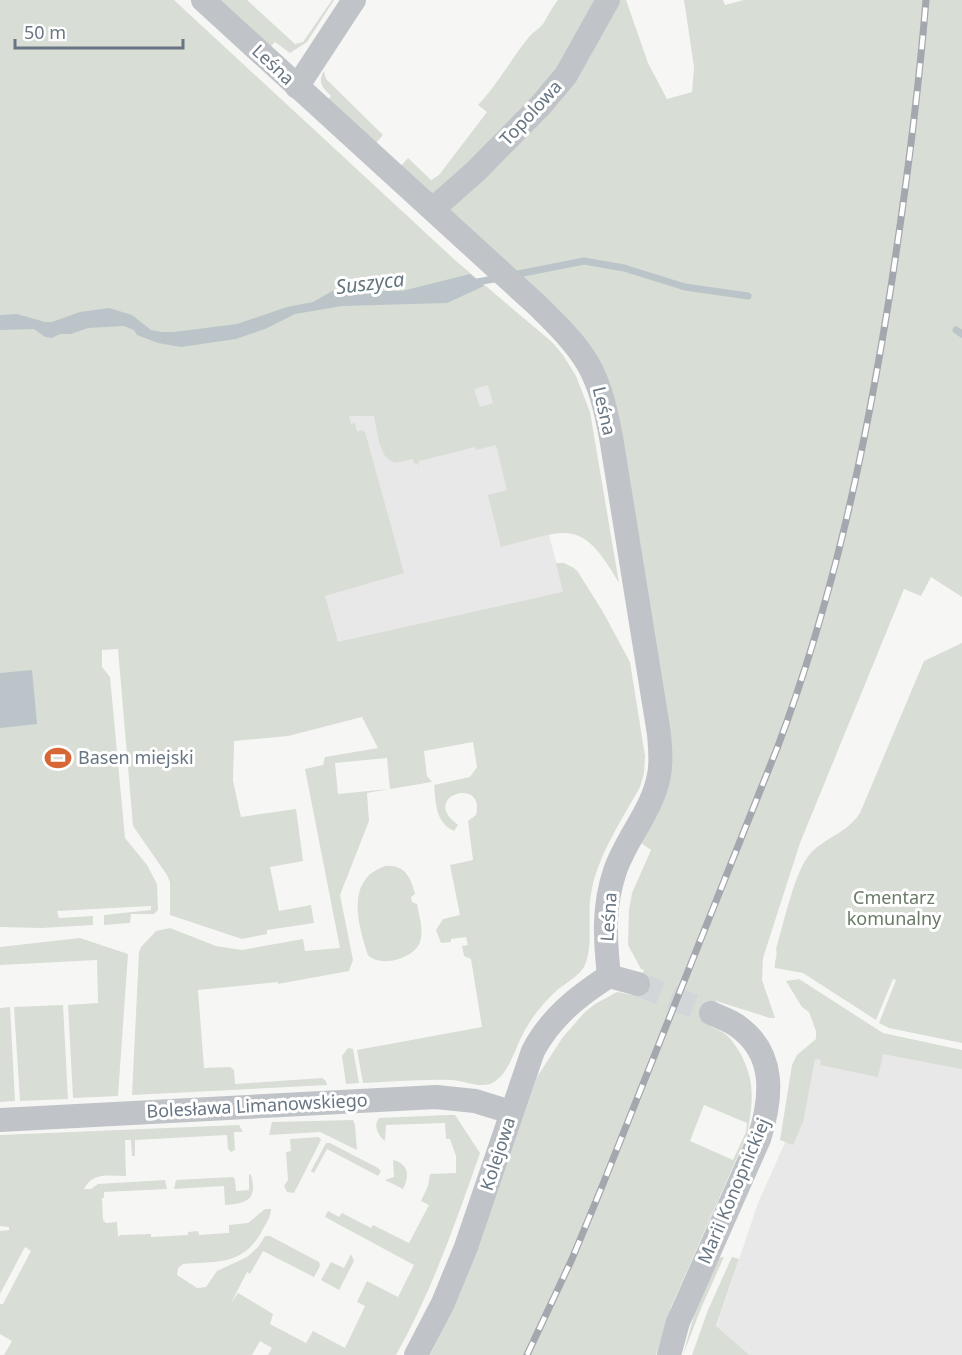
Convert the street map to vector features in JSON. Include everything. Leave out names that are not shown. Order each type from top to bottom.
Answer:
[{"type":"street","name":"Leśna","points":[[203,0],[537,305],[579,348],[590,364],[604,401],[659,734],[661,759],[659,777],[653,796],[616,868],[608,896],[605,927],[609,976]]},
{"type":"street","points":[[297,87],[354,0]]},
{"type":"street","name":"Topolowa","points":[[433,210],[476,171],[560,83],[608,0]]},
{"type":"street","points":[[609,976],[638,984]]},
{"type":"street","name":"Kolejowa","points":[[416,1355],[466,1247],[527,1065],[541,1036],[568,1004],[609,976]]},
{"type":"street","name":"Marii Konopnickiej","points":[[669,1355],[678,1322],[759,1139],[770,1097],[767,1074],[759,1050],[749,1035],[734,1023],[711,1013]]},
{"type":"street","name":"Bolesława Limanowskiego","points":[[0,1120],[436,1097],[475,1101],[511,1112]]},
{"type":"shaded area","points":[[470,274],[484,286],[447,303],[342,306],[295,314],[265,329],[236,339],[181,347],[158,343],[137,335],[134,330],[124,326],[88,328],[52,338],[45,337],[34,329],[0,330],[0,315],[17,314],[52,322],[80,312],[109,308],[132,315],[151,330],[174,332],[237,324],[287,307],[313,302],[332,291],[402,291]]},
{"type":"shaded area","points":[[482,368],[580,535],[563,532],[549,535],[566,600],[340,658],[261,404]]},
{"type":"shaded area","points":[[32,670],[37,724],[0,728],[0,673]]},
{"type":"shaded area","points":[[821,1047],[962,1059],[962,1355],[707,1355],[758,1203],[791,1129],[796,1061]]},
{"type":"green space","points":[[0,0],[174,0],[456,261],[552,342],[576,376],[590,412],[619,583],[594,547],[582,538],[570,534],[557,533],[501,547],[488,495],[507,490],[496,445],[476,450],[475,447],[419,461],[419,468],[418,463],[414,464],[413,459],[401,462],[389,460],[382,450],[374,416],[349,416],[351,424],[355,423],[357,432],[361,430],[365,432],[404,573],[325,596],[338,642],[563,592],[556,563],[564,563],[578,572],[630,662],[645,756],[644,773],[640,787],[604,852],[594,880],[590,902],[589,946],[584,967],[554,993],[537,1012],[524,1032],[508,1067],[497,1080],[490,1084],[480,1085],[455,1080],[363,1083],[357,1050],[482,1027],[471,959],[464,956],[462,946],[468,945],[466,937],[441,943],[436,930],[443,919],[460,915],[450,865],[473,860],[468,821],[476,815],[477,804],[473,797],[460,793],[447,800],[445,807],[448,815],[458,825],[454,831],[443,823],[440,817],[434,785],[470,777],[477,767],[473,742],[424,751],[427,776],[432,782],[390,789],[387,758],[335,763],[338,794],[389,789],[367,793],[369,821],[340,895],[353,960],[349,971],[278,984],[278,982],[198,990],[204,1068],[230,1067],[234,1070],[235,1084],[322,1078],[327,1085],[132,1095],[139,952],[156,931],[170,928],[216,946],[242,950],[303,939],[305,951],[340,948],[305,769],[323,765],[325,757],[378,748],[362,717],[288,736],[234,741],[233,781],[241,817],[296,809],[303,861],[270,867],[279,911],[311,905],[314,923],[267,930],[267,934],[242,939],[170,915],[170,882],[133,826],[118,649],[102,650],[102,667],[110,677],[125,838],[147,865],[157,884],[158,910],[154,914],[131,914],[130,923],[104,925],[104,915],[151,910],[151,906],[57,911],[59,918],[93,916],[93,925],[41,928],[0,927]],"holes":[[[488,385],[493,403],[480,407],[474,389]]]},
{"type":"green space","points":[[218,0],[247,0],[295,44],[303,42],[334,0],[307,42],[290,53],[275,42],[270,47]]},
{"type":"green space","points":[[558,0],[626,0],[648,63],[667,99],[692,92],[694,67],[684,0],[723,0],[725,5],[744,0],[962,0],[962,597],[931,577],[921,596],[904,589],[800,843],[763,958],[762,980],[775,1018],[716,1001],[706,1024],[728,1037],[744,1062],[752,1092],[749,1123],[747,1135],[671,1307],[656,1355],[430,1355],[477,1251],[537,1077],[563,1037],[584,1013],[617,992],[633,995],[644,970],[641,969],[628,945],[629,910],[632,893],[651,850],[641,843],[657,813],[615,402],[604,370],[399,168],[408,158],[431,180],[439,175],[487,112],[478,105],[529,37],[543,24]],"holes":[[[704,1105],[747,1123],[746,1132],[733,1160],[690,1141]]]},
{"type":"green space","points":[[324,71],[326,79],[383,135],[377,142],[373,143],[326,102],[331,96],[321,82]]},
{"type":"green space","name":"Cmentarz komunalny","points":[[962,643],[962,1043],[889,1028],[879,1023],[896,980],[893,979],[876,1020],[803,973],[775,968],[775,965],[776,949],[799,872],[816,848],[848,826],[860,813],[924,661]]},
{"type":"green space","points":[[385,866],[402,869],[409,877],[415,894],[411,897],[412,902],[417,904],[422,933],[417,948],[411,953],[396,960],[380,961],[368,955],[358,917],[358,904],[359,892],[364,881],[372,873]]},
{"type":"green space","points":[[80,938],[128,954],[118,1096],[73,1098],[68,1005],[98,1003],[97,960],[0,965],[0,947]]},
{"type":"green space","points":[[799,979],[883,1033],[962,1050],[962,1069],[883,1054],[878,1077],[820,1065],[821,1060],[815,1059],[803,1122],[793,1145],[780,1140],[792,1065],[797,1055],[816,1039],[816,1031],[809,1012],[802,1007],[786,981]]},
{"type":"green space","points":[[63,1005],[68,1099],[20,1101],[14,1007]]},
{"type":"green space","points":[[10,1007],[15,1101],[0,1102],[0,1008]]},
{"type":"green space","points":[[348,1048],[353,1049],[359,1083],[346,1084],[342,1056]]},
{"type":"green space","points":[[455,1115],[480,1153],[432,1281],[396,1355],[268,1355],[272,1348],[260,1341],[252,1355],[4,1355],[12,1341],[0,1334],[0,1304],[3,1304],[31,1251],[25,1247],[0,1294],[0,1231],[9,1230],[9,1227],[0,1226],[0,1135],[239,1125],[243,1132],[234,1132],[235,1150],[231,1152],[228,1149],[227,1135],[135,1140],[135,1156],[132,1156],[131,1140],[125,1140],[126,1176],[96,1177],[84,1189],[91,1189],[98,1184],[165,1180],[167,1189],[104,1192],[103,1220],[106,1223],[117,1222],[118,1237],[120,1235],[151,1234],[151,1237],[188,1235],[188,1232],[198,1231],[199,1235],[229,1233],[229,1225],[248,1223],[265,1209],[271,1209],[255,1242],[238,1256],[228,1260],[183,1264],[178,1268],[177,1275],[197,1288],[206,1287],[217,1271],[247,1257],[258,1247],[265,1236],[270,1236],[319,1262],[320,1266],[314,1277],[263,1251],[250,1274],[247,1272],[231,1303],[238,1293],[273,1314],[270,1324],[306,1343],[313,1331],[345,1348],[365,1306],[357,1302],[367,1281],[398,1297],[414,1265],[325,1217],[328,1211],[339,1217],[342,1213],[371,1228],[373,1225],[409,1243],[429,1205],[421,1201],[428,1186],[430,1174],[456,1173],[456,1156],[450,1139],[446,1139],[445,1123],[386,1125],[385,1141],[377,1130],[377,1121],[379,1118]]},
{"type":"green space","points":[[353,1120],[357,1150],[320,1132],[269,1135],[272,1122]]},
{"type":"green space","points":[[319,1137],[321,1140],[294,1193],[287,1192],[284,1186],[288,1180],[286,1152],[291,1151],[290,1139]]},
{"type":"green space","points":[[326,1143],[330,1143],[381,1171],[378,1176],[327,1149],[314,1173],[311,1171]]},
{"type":"green space","points":[[393,1160],[402,1164],[407,1171],[407,1180],[403,1189],[385,1180],[394,1177]]},
{"type":"green space","points":[[249,1174],[253,1183],[252,1195],[249,1199],[239,1203],[225,1205],[224,1186],[174,1189],[176,1180],[233,1177],[236,1191],[249,1190]]},
{"type":"green space","points":[[351,1254],[354,1261],[339,1290],[321,1280],[331,1262],[344,1268]]},
{"type":"green space","points":[[724,1257],[683,1355],[697,1304],[718,1258]]},
{"type":"green space","points":[[732,1257],[739,1259],[716,1326],[749,1355],[692,1355],[708,1310]]},
{"type":"waterway","name":"Suszyca","points":[[513,275],[584,261],[624,268],[685,287],[748,296]]},
{"type":"waterway","name":"Suszyca","points":[[472,283],[499,278]]},
{"type":"waterway","name":"Suszyca","points":[[956,330],[962,334]]},
{"type":"tunnel","points":[[638,984],[711,1013]]},
{"type":"railway","points":[[527,1355],[572,1259],[601,1189],[778,746],[816,634],[846,522],[870,409],[906,184],[926,0]]},
{"type":"place","name":"Basen miejski","points":[[58,758]]}]
